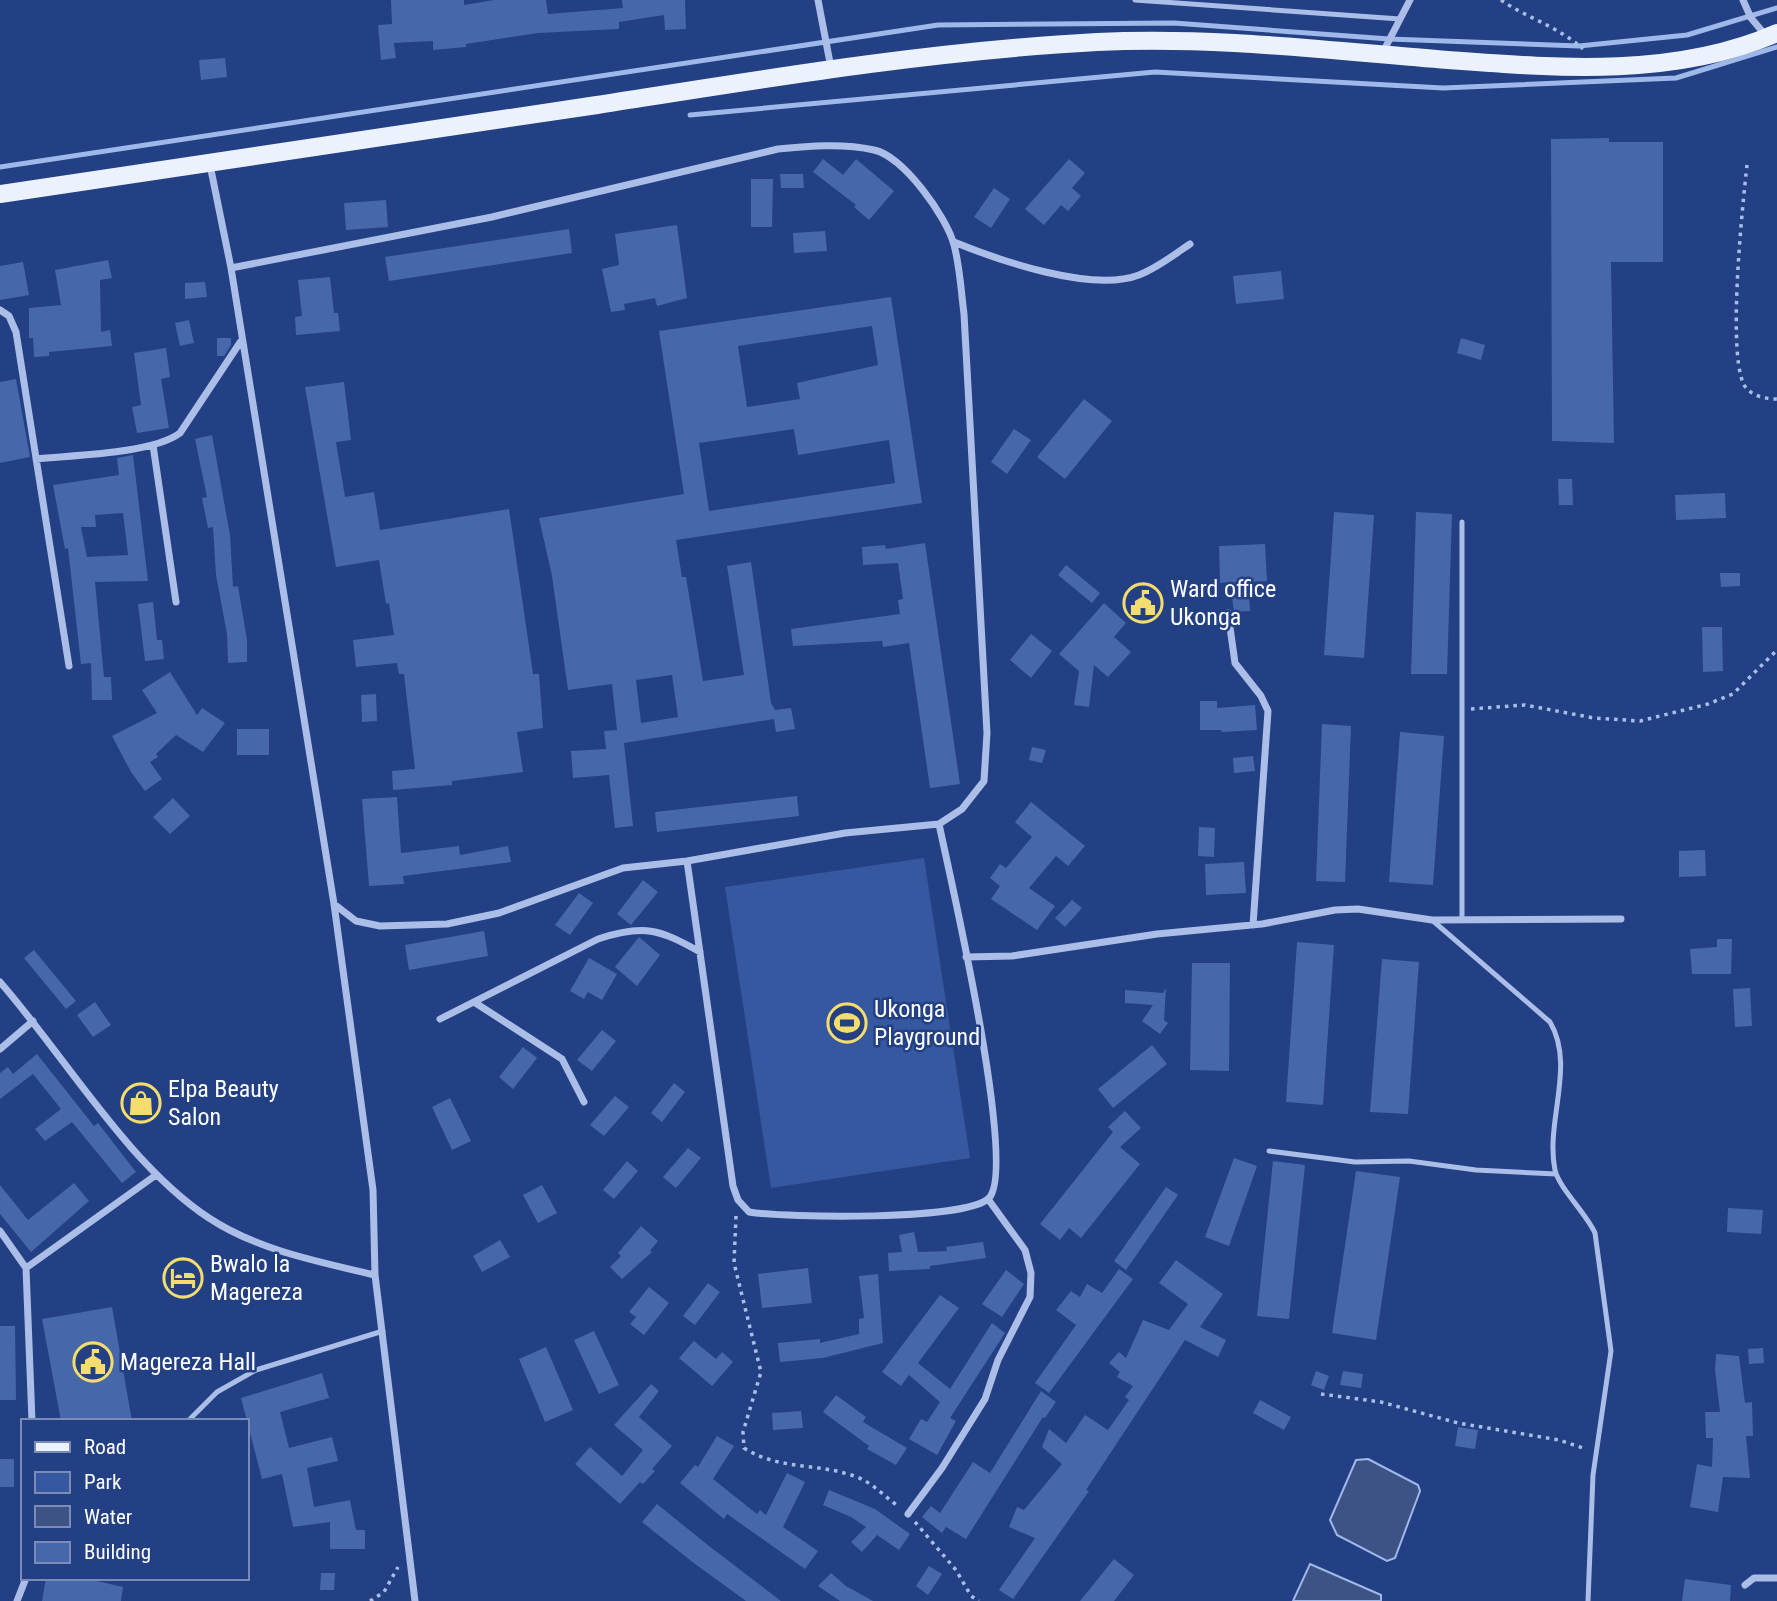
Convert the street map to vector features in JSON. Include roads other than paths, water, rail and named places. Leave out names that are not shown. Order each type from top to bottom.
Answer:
[{"type":"main road","points":[[0,194],[209,165],[831,69],[1017,48],[1102,42],[1196,41],[1523,65],[1600,66],[1665,62],[1730,49],[1772,35]]},
{"type":"street","points":[[818,0],[831,69]]},
{"type":"street","points":[[1381,55],[1410,0]]},
{"type":"street","points":[[1743,0],[1751,18],[1772,35]]},
{"type":"street","points":[[231,268],[492,217],[778,149],[810,145],[876,150],[908,171],[954,242],[964,314],[987,733],[984,781],[962,809],[939,824],[845,833],[687,861],[623,868],[499,913],[447,924],[380,926],[356,921],[334,904]]},
{"type":"street","points":[[209,165],[231,268],[334,904],[373,1190],[375,1275],[415,1601]]},
{"type":"street","points":[[954,242],[1010,264],[1065,275],[1108,279],[1139,275],[1190,244]]},
{"type":"street","points":[[0,310],[9,316],[16,332],[69,666]]},
{"type":"street","points":[[36,459],[153,445],[180,433],[242,340]]},
{"type":"street","points":[[153,445],[176,602]]},
{"type":"street","points":[[1228,613],[1235,663],[1261,696],[1268,711],[1252,925]]},
{"type":"street","points":[[687,861],[733,1186],[738,1200],[749,1212],[782,1217],[949,1211],[979,1206],[988,1199],[995,1190],[998,1167],[993,1112],[939,824]]},
{"type":"street","points":[[966,957],[1012,956],[1157,934],[1252,925],[1314,913],[1358,909],[1432,920],[1620,919]]},
{"type":"street","points":[[440,1019],[598,939],[622,932],[643,928],[666,933],[700,952]]},
{"type":"street","points":[[0,982],[156,1175],[211,1219],[294,1255],[375,1275]]},
{"type":"street","points":[[474,1002],[562,1059],[584,1102]]},
{"type":"street","points":[[0,1049],[33,1021]]},
{"type":"street","points":[[26,1268],[156,1175]]},
{"type":"street","points":[[908,1514],[942,1468],[985,1399],[998,1360],[1030,1297],[1031,1273],[1025,1250],[988,1199]]},
{"type":"street","points":[[0,1230],[26,1268],[32,1419]]},
{"type":"street","points":[[1745,1584],[1754,1578],[1777,1578]]},
{"type":"street","points":[[17,1601],[25,1580]]},
{"type":"lane","points":[[1135,0],[1400,19]]},
{"type":"lane","points":[[1462,522],[1462,919]]},
{"type":"lane","points":[[1432,920],[1549,1022],[1558,1036],[1560,1055],[1552,1151],[1556,1174],[1588,1218],[1595,1233],[1611,1351],[1597,1452],[1588,1601]]},
{"type":"lane","points":[[1269,1151],[1355,1162],[1409,1161],[1476,1170],[1556,1174]]},
{"type":"lane","points":[[190,1419],[217,1392],[256,1370],[383,1331]]},
{"type":"water","points":[[1368,1459],[1418,1485],[1420,1491],[1395,1558],[1387,1561],[1337,1535],[1330,1520],[1356,1460]]},
{"type":"water","points":[[1310,1564],[1381,1595],[1381,1601],[1293,1601]]},
{"type":"waterway","points":[[0,167],[938,25],[1174,23],[1389,39],[1579,46],[1687,35],[1777,8]]},
{"type":"waterway","points":[[690,115],[1155,72],[1443,88],[1676,78],[1777,47]]},
{"type":"place","name":"Ward office Ukonga","points":[[1143,603]]},
{"type":"place","name":"Ukonga Playground","points":[[847,1023]]},
{"type":"place","name":"Elpa Beauty Salon","points":[[141,1103]]},
{"type":"place","name":"Bwalo la Magereza","points":[[183,1278]]},
{"type":"place","name":"Magereza Hall","points":[[93,1362]]}]
